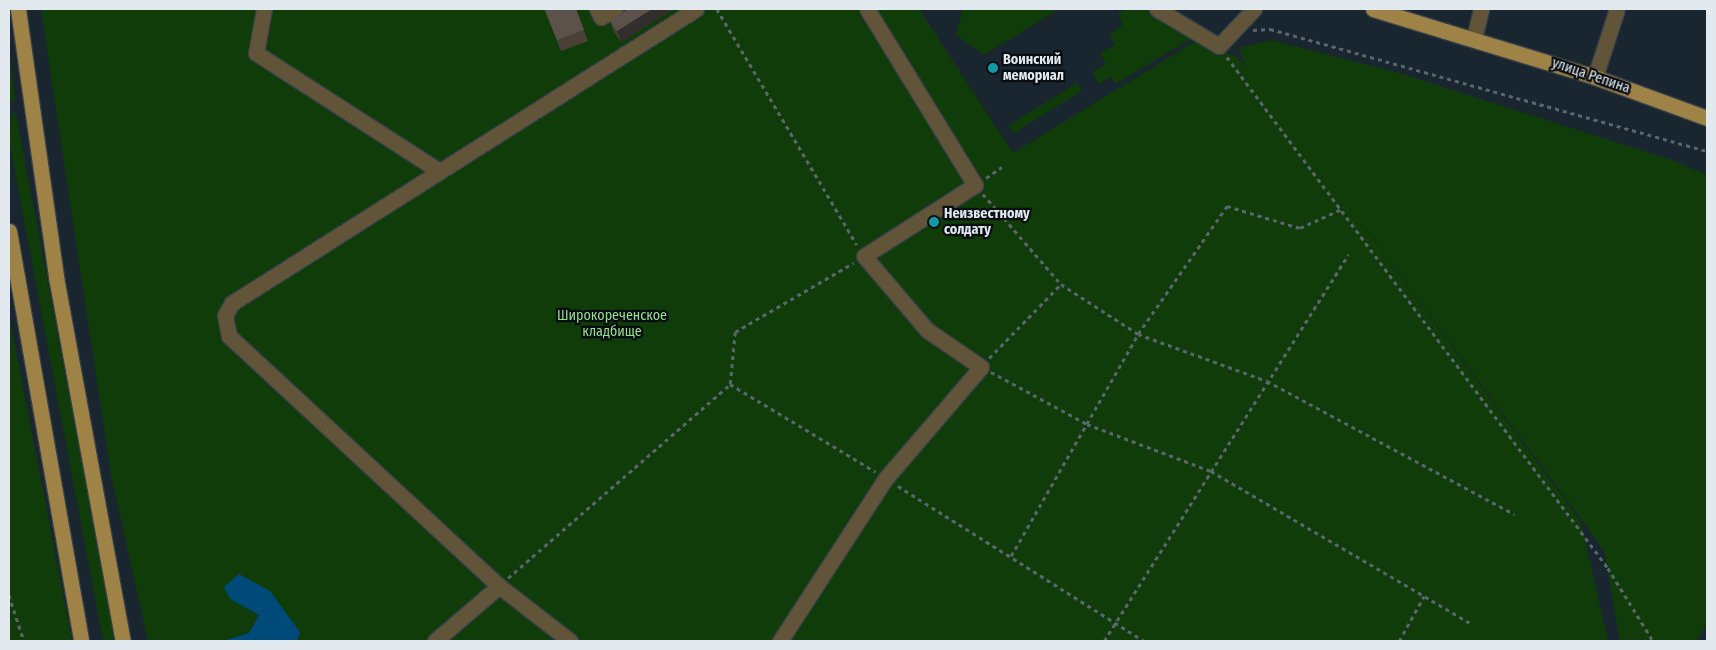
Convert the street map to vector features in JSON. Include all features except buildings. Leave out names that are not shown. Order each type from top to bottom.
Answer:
[{"type":"main road","points":[[18,9],[56,276],[123,641]]},
{"type":"main road","name":"улица Репина","points":[[1373,9],[1474,38],[1595,77],[1707,118]]},
{"type":"main road","points":[[9,231],[82,641]]},
{"type":"street","points":[[264,9],[256,53],[436,170]]},
{"type":"street","points":[[597,9],[601,17],[615,9]]},
{"type":"street","points":[[570,641],[499,586],[229,336],[224,315],[232,302],[436,170],[696,9]]},
{"type":"street","points":[[780,641],[886,478],[981,367],[927,330],[864,256],[975,185],[867,9]]},
{"type":"street","points":[[1157,9],[1219,46],[1254,9]]},
{"type":"street","points":[[1474,38],[1481,9]]},
{"type":"street","points":[[1595,77],[1617,9]]},
{"type":"street","points":[[435,641],[499,586]]},
{"type":"path","points":[[499,586],[730,384],[735,332],[864,256],[717,9]]},
{"type":"path","points":[[1231,32],[1270,29],[1707,150]]},
{"type":"path","points":[[1219,46],[1344,208],[1608,568],[1653,641]]},
{"type":"path","points":[[1002,167],[975,185],[1061,284],[1138,334],[1267,381],[1514,514]]},
{"type":"path","points":[[1011,556],[1138,334],[1227,206],[1300,228],[1344,208]]},
{"type":"path","points":[[1104,641],[1348,254]]},
{"type":"path","points":[[1061,284],[981,367],[1087,424],[1211,471],[1472,624]]},
{"type":"path","points":[[730,384],[886,478],[1144,641]]},
{"type":"path","points":[[9,595],[24,641]]},
{"type":"path","points":[[1399,641],[1424,596]]},
{"type":"green space","name":"Широкореченское кладбище","points":[[41,9],[919,9],[1013,153],[1196,41],[1237,57],[1245,67],[1239,48],[1271,40],[1396,72],[1675,161],[1707,175],[1707,624],[1696,641],[1620,641],[1604,550],[1342,197],[1581,522],[1608,641],[297,641],[300,632],[230,599],[259,615],[249,633],[223,641],[148,641],[111,475]]},
{"type":"green space","points":[[963,9],[1059,9],[984,55],[956,35]]},
{"type":"green space","points":[[1126,9],[1148,9],[1194,37],[1115,84],[1111,77],[1099,84],[1092,72],[1106,64],[1100,53],[1115,45],[1109,34],[1123,25],[1118,14]]},
{"type":"green space","points":[[9,47],[15,100],[9,105]]},
{"type":"green space","points":[[1077,83],[1082,91],[1013,134],[1008,126]]},
{"type":"green space","points":[[12,111],[16,115],[116,641],[103,641],[9,140]]},
{"type":"green space","points":[[9,315],[72,641],[9,641]]},
{"type":"water","points":[[239,574],[270,591],[300,632],[297,641],[223,641],[249,633],[259,615],[230,599],[224,587]]},
{"type":"place","name":"Воинский мемориал","points":[[993,68]]},
{"type":"place","name":"Неизвестному солдату","points":[[934,222]]}]
